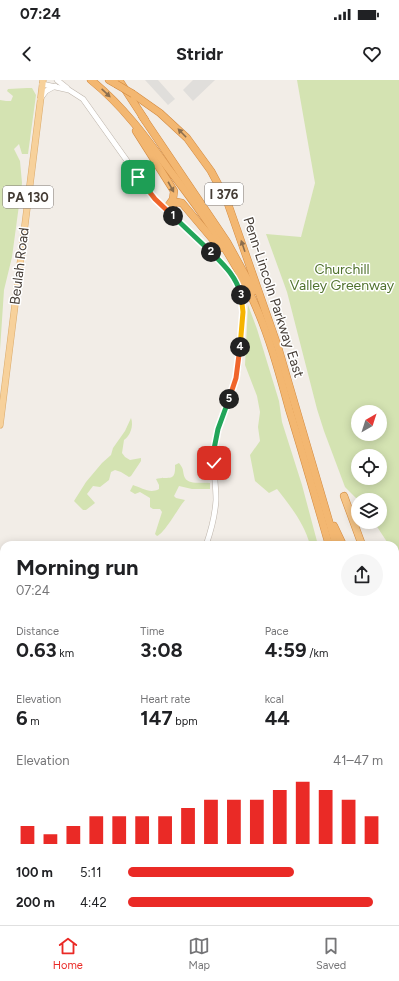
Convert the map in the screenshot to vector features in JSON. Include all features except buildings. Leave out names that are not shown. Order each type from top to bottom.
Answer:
[{"type":"highway","name":"Penn-Lincoln Parkway East","points":[[91,80],[120,107],[138,128],[199,209],[236,267],[256,307],[272,349],[328,541]]},
{"type":"highway","name":"Penn-Lincoln Parkway East","points":[[115,81],[160,113],[182,132],[215,178],[230,208],[278,347],[335,541]]},
{"type":"highway","points":[[115,81],[161,142],[234,254],[250,282],[269,322]]},
{"type":"highway","points":[[120,107],[174,191],[173,199],[166,209]]},
{"type":"highway","points":[[142,116],[199,209]]},
{"type":"highway","points":[[166,209],[177,202],[182,203],[236,267]]},
{"type":"highway","points":[[313,491],[323,541]]},
{"type":"highway","points":[[344,496],[361,541]]},
{"type":"highway","points":[[328,518],[334,526],[340,541]]},
{"type":"main road","name":"Beulah Road","points":[[0,425],[40,99],[44,81]]},
{"type":"street","points":[[57,80],[69,90]]},
{"type":"street","points":[[44,81],[77,94],[86,103],[144,186],[228,269],[239,288],[243,307],[243,319],[238,369],[234,386],[220,424],[215,447],[215,512],[207,541]]},
{"type":"street","points":[[40,99],[48,90],[55,86]]},
{"type":"green space","name":"Churchill Valley Greenway","points":[[297,80],[399,80],[399,541],[386,541],[379,529],[387,529],[387,493],[351,493],[345,487],[317,409],[287,292],[266,234],[301,237],[315,183]]},
{"type":"green space","points":[[32,88],[36,95],[28,154],[22,154],[19,144],[14,149],[20,161],[22,183],[12,257],[4,290],[0,350],[0,100],[11,101],[13,96],[7,91],[8,89]]},
{"type":"green space","points":[[248,305],[279,401],[282,422],[302,485],[317,541],[308,541],[301,522],[277,489],[269,493],[255,481],[250,455],[260,441],[258,427],[260,412],[257,396],[245,365]]},
{"type":"green space","points":[[131,418],[132,427],[130,433],[124,440],[122,453],[130,460],[141,458],[141,461],[131,476],[129,477],[115,470],[111,472],[109,480],[100,487],[93,486],[87,494],[95,503],[86,510],[83,510],[74,501],[86,482],[111,455],[113,448],[125,431]]},
{"type":"green space","points":[[179,463],[187,480],[190,482],[210,483],[210,489],[192,489],[179,486],[174,496],[185,500],[168,525],[157,536],[155,534],[162,512],[160,509],[153,509],[150,507],[150,498],[140,492],[135,494],[130,491],[133,485],[149,491],[159,489],[156,479],[173,477],[175,465]]},
{"type":"shaded area","points":[[145,80],[158,80],[175,99],[168,105]]},
{"type":"shaded area","points":[[193,80],[215,80],[193,101],[183,90]]},
{"type":"route","points":[[138,177],[160,204],[228,269],[233,275],[242,297],[243,319],[238,369],[234,386],[218,429],[214,463]]}]
